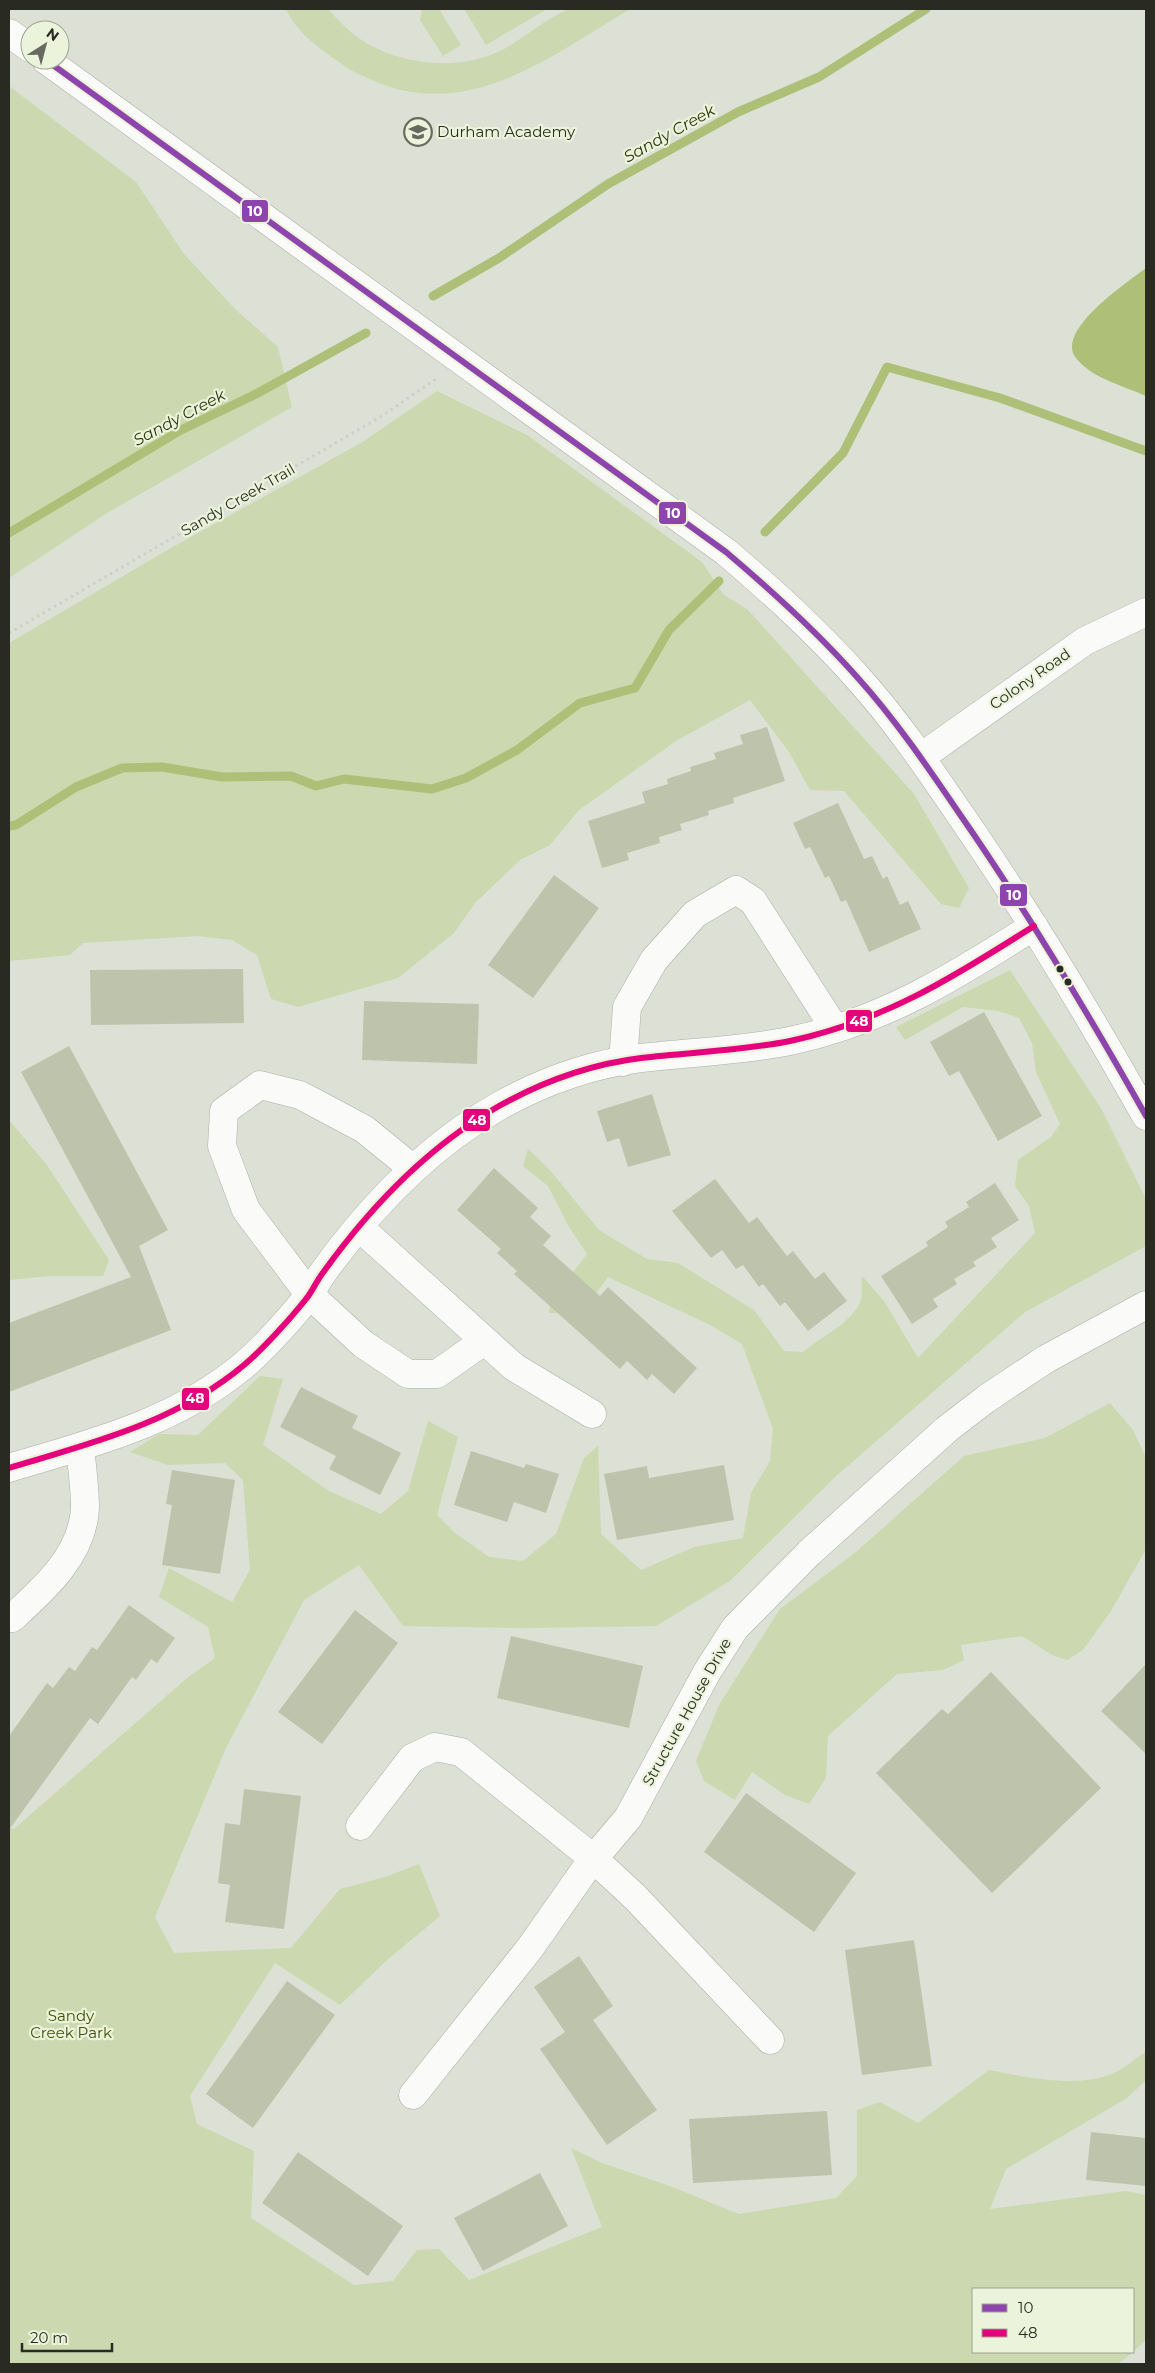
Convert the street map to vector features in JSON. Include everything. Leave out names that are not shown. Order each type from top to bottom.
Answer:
[{"type":"street","points":[[9,33],[20,41]]},
{"type":"street","points":[[60,70],[463,360],[726,552],[764,584],[857,676],[921,757],[988,854],[1034,926],[1146,1116]]},
{"type":"street","name":"Colony Road","points":[[921,757],[1085,641],[1146,612]]},
{"type":"street","points":[[623,1062],[627,1007],[654,960],[695,914],[736,890],[753,901],[836,1029]]},
{"type":"street","points":[[9,1468],[124,1434],[172,1412],[214,1388],[247,1363],[309,1294],[321,1275],[373,1208],[412,1168],[472,1122],[501,1105],[550,1081],[639,1058],[735,1051],[793,1040],[858,1023],[913,998],[958,974],[1034,926]]},
{"type":"street","points":[[412,1168],[364,1129],[300,1095],[260,1086],[224,1111],[222,1146],[246,1210],[309,1294],[363,1344],[408,1374],[437,1374],[484,1340]]},
{"type":"street","points":[[359,1227],[514,1367],[592,1414]]},
{"type":"street","name":"Structure House Drive","points":[[413,2095],[530,1948],[594,1859],[628,1818],[707,1672],[735,1628],[809,1553],[947,1429],[986,1399],[1046,1359],[1146,1305]]},
{"type":"street","points":[[9,1618],[12,1618],[48,1586],[64,1563],[77,1539],[85,1510],[80,1447]]},
{"type":"street","points":[[360,1826],[412,1758],[435,1747],[461,1752],[594,1859],[635,1897],[770,2040]]},
{"type":"path","name":"Sandy Creek Trail","points":[[9,633],[382,416],[463,360]]},
{"type":"green space","points":[[589,7],[630,9],[570,46],[507,78],[475,89],[442,94],[407,91],[372,80],[355,72],[331,57],[309,39],[296,25],[286,9],[328,9],[351,32],[368,44],[383,51],[417,61],[453,63],[471,61],[504,49],[553,17],[569,9]]},
{"type":"green space","points":[[422,9],[439,9],[461,45],[443,56],[420,20]]},
{"type":"green space","points":[[464,9],[547,9],[486,45]]},
{"type":"green space","points":[[9,86],[136,182],[184,254],[236,310],[278,347],[292,407],[107,513],[9,578]]},
{"type":"green space","points":[[437,391],[527,435],[702,562],[724,595],[747,609],[914,794],[969,888],[959,908],[941,904],[844,791],[810,790],[789,752],[750,700],[676,741],[579,810],[550,845],[520,860],[475,903],[454,933],[398,978],[298,1007],[271,999],[257,955],[232,940],[197,936],[83,943],[70,955],[9,961],[9,643],[171,548],[361,443]]},
{"type":"green space","name":"Sandy Creek Park","points":[[1010,970],[1102,1110],[1146,1199],[1146,1246],[1025,1312],[835,1477],[730,1581],[656,1626],[524,1628],[403,1626],[359,1565],[304,1600],[226,1748],[155,1917],[174,1953],[291,1948],[340,1889],[385,1877],[419,1864],[440,1916],[387,1960],[340,2005],[275,1963],[190,2096],[197,2124],[254,2151],[251,2218],[354,2285],[393,2281],[417,2250],[439,2249],[469,2280],[602,2227],[571,2148],[602,2163],[670,2186],[739,2214],[836,2198],[857,2176],[857,2110],[880,2102],[918,2123],[989,2070],[1052,2080],[1085,2080],[1100,2078],[1114,2073],[1146,2052],[1146,2080],[1127,2098],[1006,2169],[990,2209],[1126,2191],[1146,2195],[1146,2340],[1135,2350],[1135,2288],[972,2288],[972,2353],[1132,2353],[1118,2364],[9,2364],[9,1828],[14,1829],[186,1679],[215,1658],[208,1627],[159,1597],[169,1568],[232,1602],[250,1570],[243,1480],[225,1463],[168,1465],[130,1452],[159,1434],[198,1435],[260,1376],[283,1379],[263,1445],[329,1491],[381,1514],[408,1491],[428,1421],[458,1437],[437,1515],[454,1532],[489,1557],[523,1561],[556,1534],[584,1458],[598,1446],[601,1534],[641,1570],[694,1547],[743,1538],[751,1493],[770,1461],[773,1429],[742,1344],[710,1325],[608,1277],[582,1312],[549,1313],[551,1297],[565,1283],[587,1254],[569,1227],[548,1186],[523,1166],[528,1149],[549,1169],[599,1230],[647,1259],[678,1263],[754,1310],[784,1351],[803,1352],[844,1323],[857,1308],[861,1300],[862,1276],[884,1301],[918,1358],[1035,1233],[1029,1206],[1015,1186],[1018,1160],[1051,1137],[1060,1124],[1036,1072],[1032,1043],[1019,1018],[999,1011],[963,1007],[905,1040],[896,1027]]},
{"type":"green space","points":[[9,1120],[47,1165],[109,1260],[103,1276],[50,1276],[9,1280]]},
{"type":"green space","points":[[1110,1403],[1133,1430],[1146,1458],[1146,1549],[1111,1611],[1083,1650],[1067,1660],[1052,1655],[1022,1636],[961,1645],[964,1660],[943,1670],[897,1674],[828,1736],[826,1778],[809,1804],[785,1795],[752,1772],[735,1800],[704,1781],[696,1761],[719,1705],[780,1609],[856,1552],[964,1456],[1045,1438]]},
{"type":"shaded area","points":[[1146,268],[1146,396],[1108,381],[1090,371],[1076,358],[1072,347],[1076,334],[1084,321],[1096,308]]},
{"type":"building","points":[[767,727],[785,781],[733,798],[734,803],[708,811],[709,815],[680,824],[682,830],[659,837],[660,843],[627,853],[629,860],[602,868],[588,821],[645,803],[642,792],[668,784],[667,779],[691,771],[690,767],[716,759],[714,753],[743,744],[740,735]]},
{"type":"building","points":[[838,803],[864,859],[872,856],[883,879],[887,876],[900,905],[908,901],[921,929],[869,952],[846,900],[841,902],[829,876],[825,878],[810,847],[805,849],[793,823]]},
{"type":"building","points":[[554,875],[599,908],[533,998],[488,965]]},
{"type":"building","points":[[243,969],[244,1023],[91,1025],[90,970]]},
{"type":"building","points":[[364,1001],[479,1004],[477,1064],[362,1060]]},
{"type":"building","points":[[984,1012],[1042,1116],[998,1141],[959,1071],[949,1076],[930,1042]]},
{"type":"building","points":[[69,1046],[168,1230],[139,1246],[171,1330],[9,1392],[9,1323],[131,1277],[21,1072]]},
{"type":"building","points":[[652,1094],[671,1155],[628,1167],[619,1138],[607,1142],[597,1111]]},
{"type":"building","points":[[494,1168],[538,1208],[530,1217],[551,1236],[543,1245],[600,1296],[608,1287],[697,1368],[674,1394],[652,1374],[647,1380],[627,1361],[620,1369],[514,1274],[517,1271],[497,1253],[501,1249],[457,1210]]},
{"type":"building","points":[[715,1179],[749,1223],[757,1217],[787,1256],[793,1251],[815,1279],[824,1272],[847,1301],[808,1331],[785,1302],[780,1306],[763,1284],[759,1287],[743,1265],[736,1269],[722,1250],[711,1258],[672,1211]]},
{"type":"building","points":[[995,1183],[1019,1220],[991,1238],[997,1247],[973,1262],[976,1266],[954,1279],[957,1284],[933,1299],[938,1307],[912,1324],[881,1276],[928,1246],[926,1242],[948,1227],[945,1222],[969,1207],[966,1202]]},
{"type":"building","points":[[301,1387],[358,1416],[352,1428],[401,1453],[380,1495],[329,1469],[336,1456],[280,1427]]},
{"type":"building","points":[[471,1451],[524,1468],[526,1464],[559,1474],[546,1513],[514,1502],[507,1522],[454,1505]]},
{"type":"building","points":[[724,1465],[734,1520],[617,1540],[604,1474],[647,1466],[649,1478]]},
{"type":"building","points":[[172,1470],[235,1480],[220,1574],[162,1565],[172,1505],[166,1504]]},
{"type":"building","points":[[129,1605],[175,1638],[157,1663],[151,1659],[136,1680],[132,1677],[98,1724],[90,1718],[9,1830],[9,1736],[47,1683],[53,1688],[69,1667],[75,1671],[92,1647],[97,1650]]},
{"type":"building","points":[[355,1610],[398,1643],[322,1744],[278,1712]]},
{"type":"building","points":[[511,1636],[643,1666],[629,1728],[497,1698]]},
{"type":"building","points":[[1146,1664],[1146,1754],[1101,1711]]},
{"type":"building","points":[[991,1672],[1101,1788],[992,1893],[876,1773],[942,1709],[948,1714]]},
{"type":"building","points":[[244,1789],[301,1796],[284,1929],[225,1922],[230,1885],[218,1883],[225,1823],[240,1825]]},
{"type":"building","points":[[746,1793],[856,1873],[814,1932],[704,1852]]},
{"type":"building","points":[[914,1940],[932,2066],[862,2075],[845,1950]]},
{"type":"building","points":[[579,1956],[613,2006],[593,2020],[657,2110],[607,2145],[540,2049],[565,2032],[534,1987]]},
{"type":"building","points":[[287,1981],[335,2015],[253,2128],[206,2094]]},
{"type":"building","points":[[827,2111],[832,2175],[693,2183],[689,2119]]},
{"type":"building","points":[[1091,2132],[1146,2138],[1146,2186],[1086,2180]]},
{"type":"building","points":[[298,2152],[403,2226],[368,2276],[262,2203]]},
{"type":"building","points":[[540,2173],[568,2226],[483,2271],[454,2218]]},
{"type":"waterway","name":"Sandy Creek","points":[[433,296],[499,258],[608,184],[738,112],[819,77],[926,9]]},
{"type":"waterway","name":"Sandy Creek","points":[[9,533],[181,430],[256,394],[366,333]]},
{"type":"waterway","points":[[765,532],[843,453],[887,367],[1000,398],[1146,451]]},
{"type":"waterway","points":[[9,826],[16,825],[76,787],[122,768],[162,767],[222,777],[291,776],[316,786],[344,779],[432,789],[466,778],[517,750],[580,703],[635,688],[669,630],[719,581]]},
{"type":"transit line","name":"10","points":[[60,70],[726,552],[794,612],[842,660],[871,693],[898,726],[935,778],[1033,925],[1146,1116]]},
{"type":"transit line","name":"48","points":[[9,1468],[71,1450],[132,1429],[190,1402],[217,1385],[244,1365],[268,1343],[308,1296],[340,1249],[380,1202],[402,1180],[448,1140],[473,1122],[515,1097],[568,1075],[604,1065],[641,1058],[734,1049],[790,1041],[857,1022],[946,980],[1034,926]]},
{"type":"place","name":"Durham Academy","points":[[418,132]]}]
